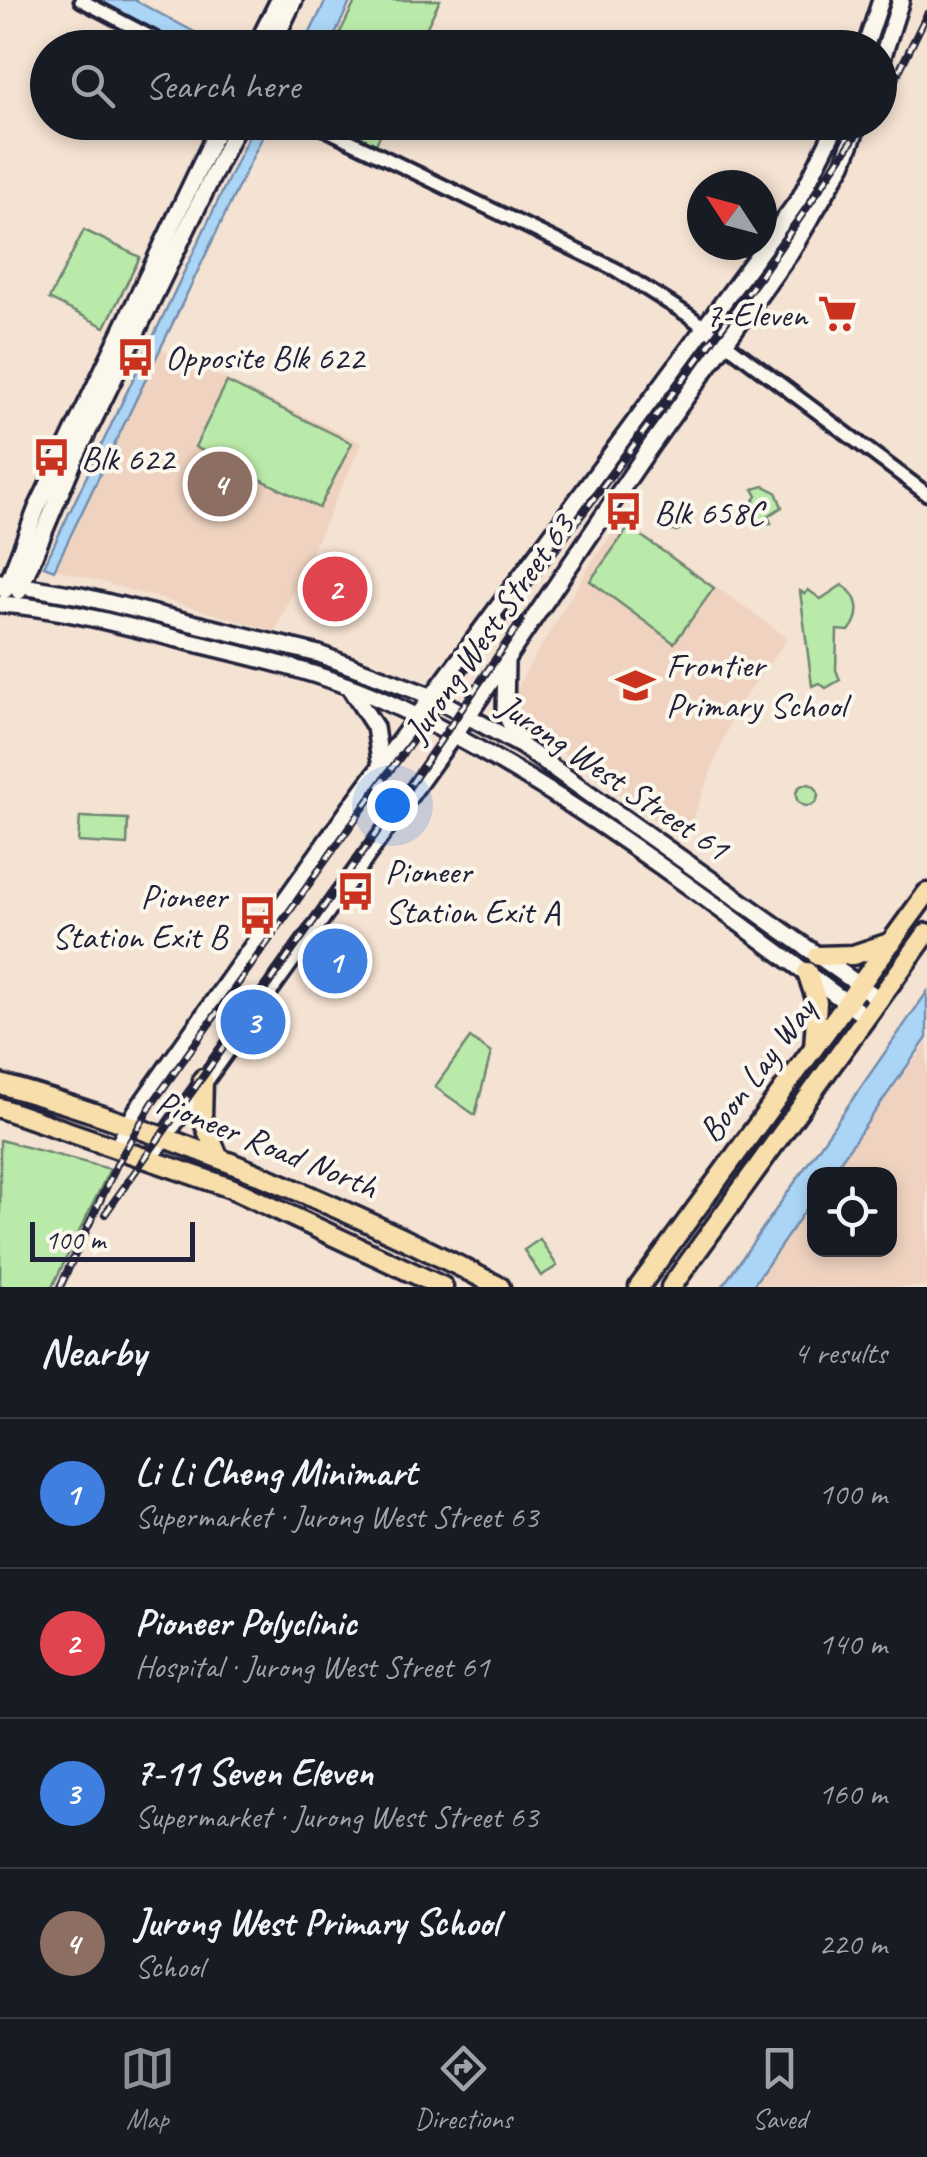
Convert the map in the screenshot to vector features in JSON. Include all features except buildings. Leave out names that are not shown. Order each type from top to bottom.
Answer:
[{"type":"main road","name":"Boon Lay Way","points":[[640,1287],[927,893]]},
{"type":"main road","name":"Boon Lay Way","points":[[672,1287],[927,933]]},
{"type":"main road","points":[[814,1048],[817,1002],[812,964],[892,942]]},
{"type":"main road","points":[[203,1079],[202,1118],[217,1154]]},
{"type":"main road","name":"Pioneer Road North","points":[[0,1084],[217,1154],[373,1223],[500,1287]]},
{"type":"main road","name":"Pioneer Road North","points":[[0,1108],[150,1157],[248,1195],[444,1287]]},
{"type":"street","points":[[81,0],[138,30]]},
{"type":"street","points":[[265,30],[279,0]]},
{"type":"street","points":[[280,30],[294,0]]},
{"type":"street","points":[[871,30],[881,0]]},
{"type":"street","points":[[892,30],[902,0]]},
{"type":"street","points":[[6,604],[9,583],[36,508],[213,140]]},
{"type":"street","points":[[9,583],[229,140]]},
{"type":"street","points":[[349,140],[615,269],[706,328],[923,488]]},
{"type":"street","name":"Jurong West Street 63","points":[[118,1146],[215,996],[800,198],[829,140]]},
{"type":"street","name":"Jurong West Street 63","points":[[150,1157],[452,736],[650,447],[727,344],[818,210],[851,140]]},
{"type":"street","name":"Jurong West Street 61","points":[[9,583],[319,654],[467,714],[522,746],[812,964],[847,1003],[866,1017]]},
{"type":"street","name":"Jurong West Street 61","points":[[6,604],[84,614],[262,658],[347,686],[418,718],[549,790],[812,964],[860,985],[879,999]]},
{"type":"street","points":[[506,657],[505,712],[522,746]]},
{"type":"street","points":[[347,686],[375,727],[381,768]]},
{"type":"shaded area","points":[[161,349],[362,443],[275,631],[56,569]]},
{"type":"shaded area","name":"Frontier Primary School","points":[[623,520],[788,638],[735,710],[684,841],[534,732],[518,710],[515,694],[523,676],[595,557]]},
{"type":"shaded area","points":[[927,1043],[927,1287],[749,1287],[807,1207],[807,1257],[897,1257],[897,1167],[836,1167]]},
{"type":"green space","points":[[356,0],[440,0],[425,30],[341,30]]},
{"type":"green space","points":[[84,230],[140,257],[105,327],[49,299]]},
{"type":"green space","points":[[227,382],[352,443],[319,508],[195,447]]},
{"type":"green space","points":[[764,486],[776,492],[782,507],[768,516],[771,523],[758,525],[747,518],[742,505],[751,505],[757,496],[753,489]]},
{"type":"green space","points":[[670,509],[678,509],[685,520],[678,531],[670,531],[663,524],[663,516]]},
{"type":"green space","points":[[629,527],[714,588],[674,643],[590,581]]},
{"type":"green space","points":[[842,585],[856,600],[857,612],[849,631],[837,630],[836,670],[840,680],[826,688],[819,683],[812,686],[800,591],[805,594],[808,590],[821,599]]},
{"type":"green space","points":[[807,784],[815,787],[815,803],[807,806],[799,803],[796,795],[799,787]]},
{"type":"green space","points":[[80,817],[128,819],[127,845],[78,842]]},
{"type":"green space","points":[[470,1038],[491,1053],[475,1115],[435,1087]]},
{"type":"green space","points":[[0,1140],[110,1169],[52,1287],[0,1287]]},
{"type":"green space","points":[[540,1239],[557,1266],[541,1276],[524,1250]]},
{"type":"water","points":[[99,0],[134,0],[191,30],[156,30]]},
{"type":"water","points":[[326,0],[351,0],[337,30],[311,30]]},
{"type":"water","points":[[247,140],[261,140],[54,570],[44,566]]},
{"type":"water","points":[[927,992],[927,1038],[836,1167],[807,1167],[807,1208],[752,1287],[722,1287]]},
{"type":"railway","points":[[897,75],[927,14]]},
{"type":"railway","points":[[60,1287],[118,1162],[152,1104],[386,776],[759,278],[853,140]]},
{"type":"railway","points":[[105,1214],[407,790],[521,621]]},
{"type":"place","name":"7-Eleven","points":[[837,314]]},
{"type":"place","name":"Opposite Blk 622","points":[[135,357]]},
{"type":"place","name":"Blk 622","points":[[51,458]]},
{"type":"place","name":"Jurong West Primary School","points":[[220,484]]},
{"type":"place","name":"Blk 658C","points":[[624,512]]},
{"type":"place","name":"Pioneer Polyclinic","points":[[335,589]]},
{"type":"place","name":"Frontier Primary School","points":[[636,685]]},
{"type":"place","name":"Pioneer Station Exit A","points":[[355,891]]},
{"type":"place","name":"Pioneer Station Exit B","points":[[257,916]]},
{"type":"place","name":"Li Li Cheng Minimart","points":[[335,961]]},
{"type":"place","name":"7-11 Seven Eleven","points":[[253,1022]]}]
